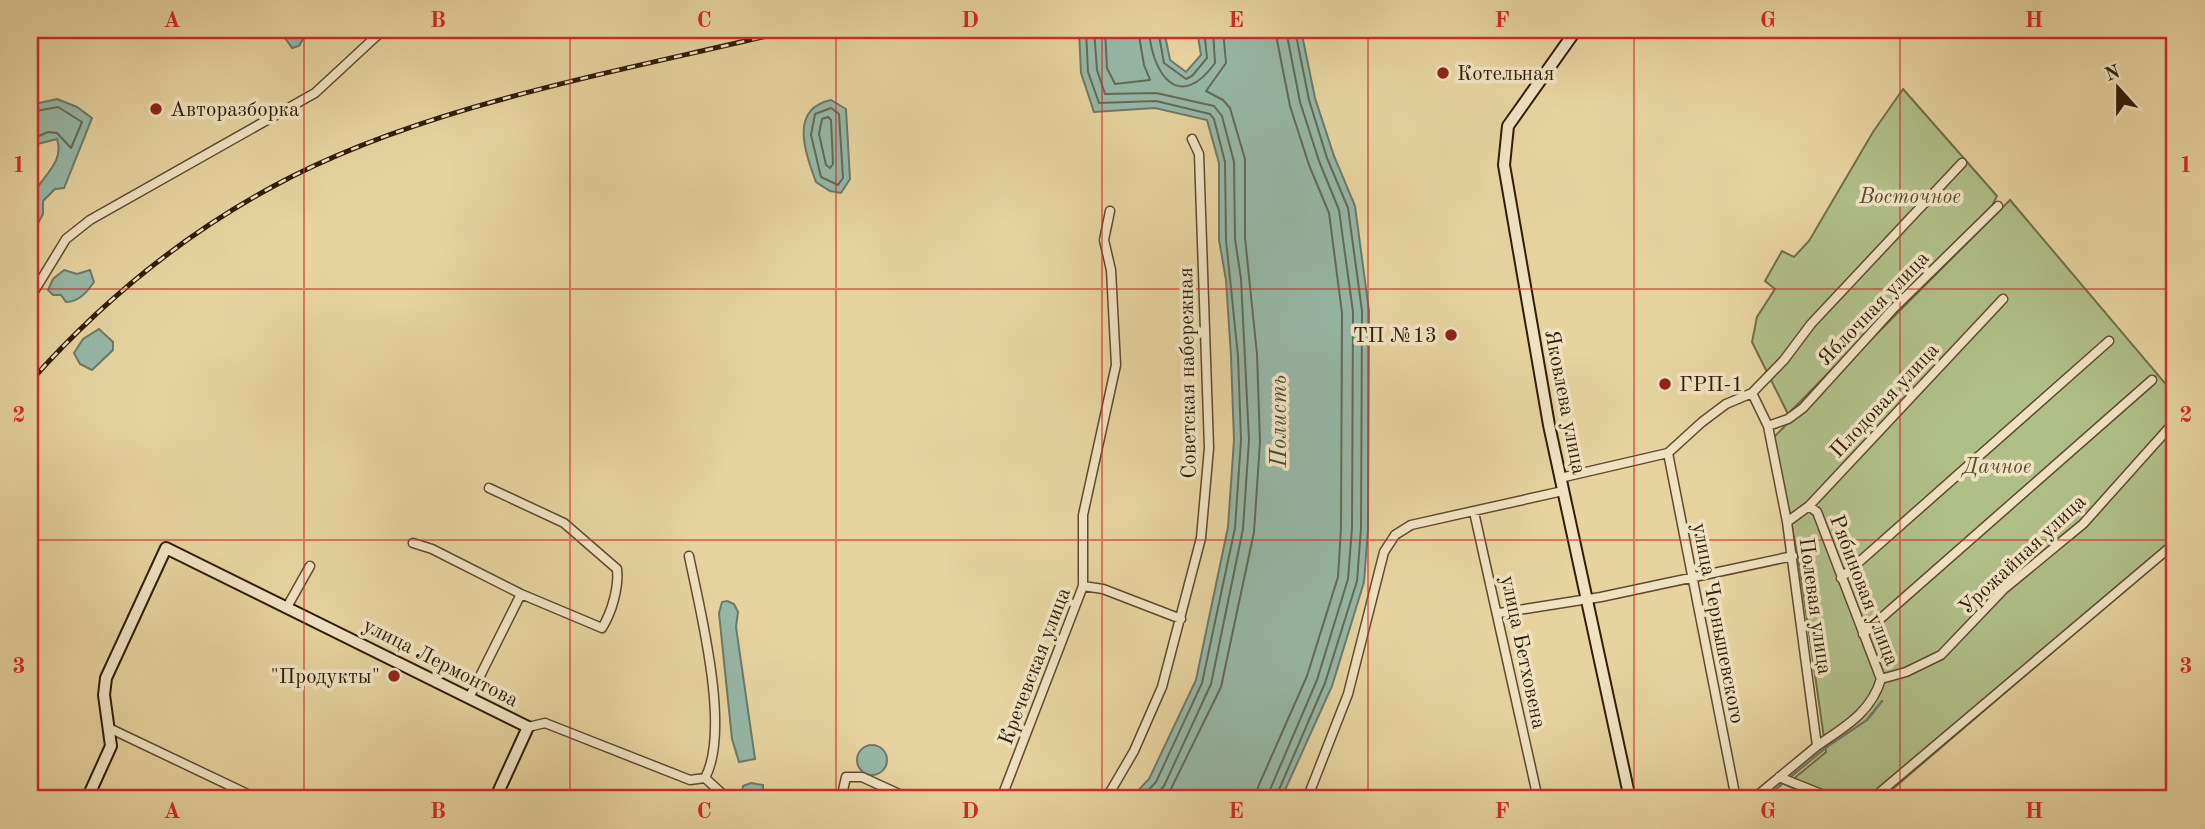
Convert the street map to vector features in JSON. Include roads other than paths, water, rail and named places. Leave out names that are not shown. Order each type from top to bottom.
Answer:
[{"type":"street","points":[[30,298],[66,239],[90,220],[315,93],[383,30]]},
{"type":"street","name":"Яковлева улица","points":[[1576,30],[1515,114],[1504,144],[1509,203],[1560,478],[1630,799]]},
{"type":"street","name":"Советская набережная","points":[[1105,799],[1134,751],[1162,687],[1201,538],[1209,448],[1199,154],[1192,139]]},
{"type":"street","points":[[1560,478],[1668,453],[1726,404],[1752,393],[1777,369],[1811,324],[1962,163]]},
{"type":"street","name":"Яблочная улица","points":[[1768,426],[1788,419],[1803,408],[1892,310],[1998,206]]},
{"type":"street","name":"Кречевская улица","points":[[1001,799],[1083,586],[1083,515],[1116,365],[1111,270],[1104,240],[1110,211]]},
{"type":"street","name":"Плодовая улица","points":[[1787,522],[1809,506],[2003,299]]},
{"type":"street","points":[[1841,578],[2109,341]]},
{"type":"street","points":[[1863,634],[2152,380]]},
{"type":"street","name":"Полевая улица","points":[[1752,393],[1768,426],[1787,522],[1817,746]]},
{"type":"street","name":"Урожайная улица","points":[[1881,679],[1928,663],[1941,655],[2004,589],[2083,524],[2168,429]]},
{"type":"street","name":"улица Чернышевского","points":[[1668,453],[1736,799]]},
{"type":"street","points":[[413,543],[432,549],[521,594],[602,628],[607,620],[618,580],[617,569],[564,523],[489,488]]},
{"type":"street","points":[[1307,799],[1348,694],[1384,552],[1395,535],[1411,526],[1563,491]]},
{"type":"street","name":"Рябиновая улица","points":[[1809,506],[1817,512],[1881,679],[1872,702],[1859,717],[1817,746]]},
{"type":"street","name":"улица Бетховена","points":[[1474,512],[1499,613],[1538,799]]},
{"type":"street","points":[[1872,799],[2175,543]]},
{"type":"street","name":"улица Лермонтова","points":[[111,729],[104,695],[106,678],[166,548],[528,727],[545,723],[690,780],[705,778]]},
{"type":"street","points":[[689,556],[702,622],[715,718],[716,744],[705,778],[728,799]]},
{"type":"street","points":[[1499,613],[1588,599],[1793,556]]},
{"type":"street","points":[[288,607],[310,566]]},
{"type":"street","points":[[1083,586],[1103,589],[1181,618]]},
{"type":"street","points":[[470,698],[521,594]]},
{"type":"street","points":[[495,799],[528,727]]},
{"type":"street","points":[[87,799],[107,758],[111,746],[111,729],[258,799]]},
{"type":"street","points":[[1753,799],[1817,746]]},
{"type":"street","points":[[841,799],[846,777],[862,777],[910,799]]},
{"type":"street","points":[[1780,777],[1834,799]]},
{"type":"water","points":[[266,30],[303,30],[306,34],[299,46],[292,48],[285,38]]},
{"type":"water","name":"Полисть","points":[[1079,30],[1164,30],[1170,60],[1186,72],[1201,55],[1197,30],[1301,30],[1315,98],[1334,156],[1355,206],[1369,311],[1368,529],[1364,582],[1332,686],[1281,799],[1130,799],[1149,779],[1196,680],[1228,527],[1234,440],[1226,280],[1219,240],[1219,163],[1207,120],[1155,108],[1094,112],[1081,73]]},
{"type":"water","points":[[57,99],[77,107],[92,118],[64,188],[55,189],[43,201],[43,214],[30,238],[30,204],[33,195],[54,165],[59,149],[57,139],[30,146],[30,105]]},
{"type":"water","points":[[831,100],[846,109],[850,179],[841,193],[830,191],[816,182],[805,145],[805,122],[809,112]]},
{"type":"water","points":[[64,270],[77,274],[90,270],[94,282],[85,293],[71,302],[66,302],[61,295],[53,295],[48,290],[53,279]]},
{"type":"water","points":[[99,329],[113,342],[113,350],[92,370],[80,364],[74,353],[83,339]]},
{"type":"water","points":[[722,602],[734,604],[738,612],[736,627],[755,759],[739,762],[732,739],[719,613]]},
{"type":"water","points":[[872,745],[883,749],[887,760],[883,771],[872,775],[861,771],[857,760],[861,749]]},
{"type":"water","points":[[751,783],[763,785],[763,799],[741,799],[743,786]]},
{"type":"waterway","points":[[1764,799],[1828,746],[1867,720],[1882,701]]},
{"type":"railway","points":[[30,382],[56,353],[113,299],[173,250],[272,187],[331,158],[394,133],[526,93],[792,30]]},
{"type":"place","name":"Котельная","points":[[1443,73]]},
{"type":"place","name":"Авторазборка","points":[[156,109]]},
{"type":"place","name":"ТП №13","points":[[1451,335]]},
{"type":"place","name":"ГРП-1","points":[[1665,384]]},
{"type":"place","name":"\"Продукты\"","points":[[394,676]]},
{"type":"park label","name":"Восточное","points":[[1910,196]]},
{"type":"park label","name":"Дачное","points":[[1997,466]]}]
